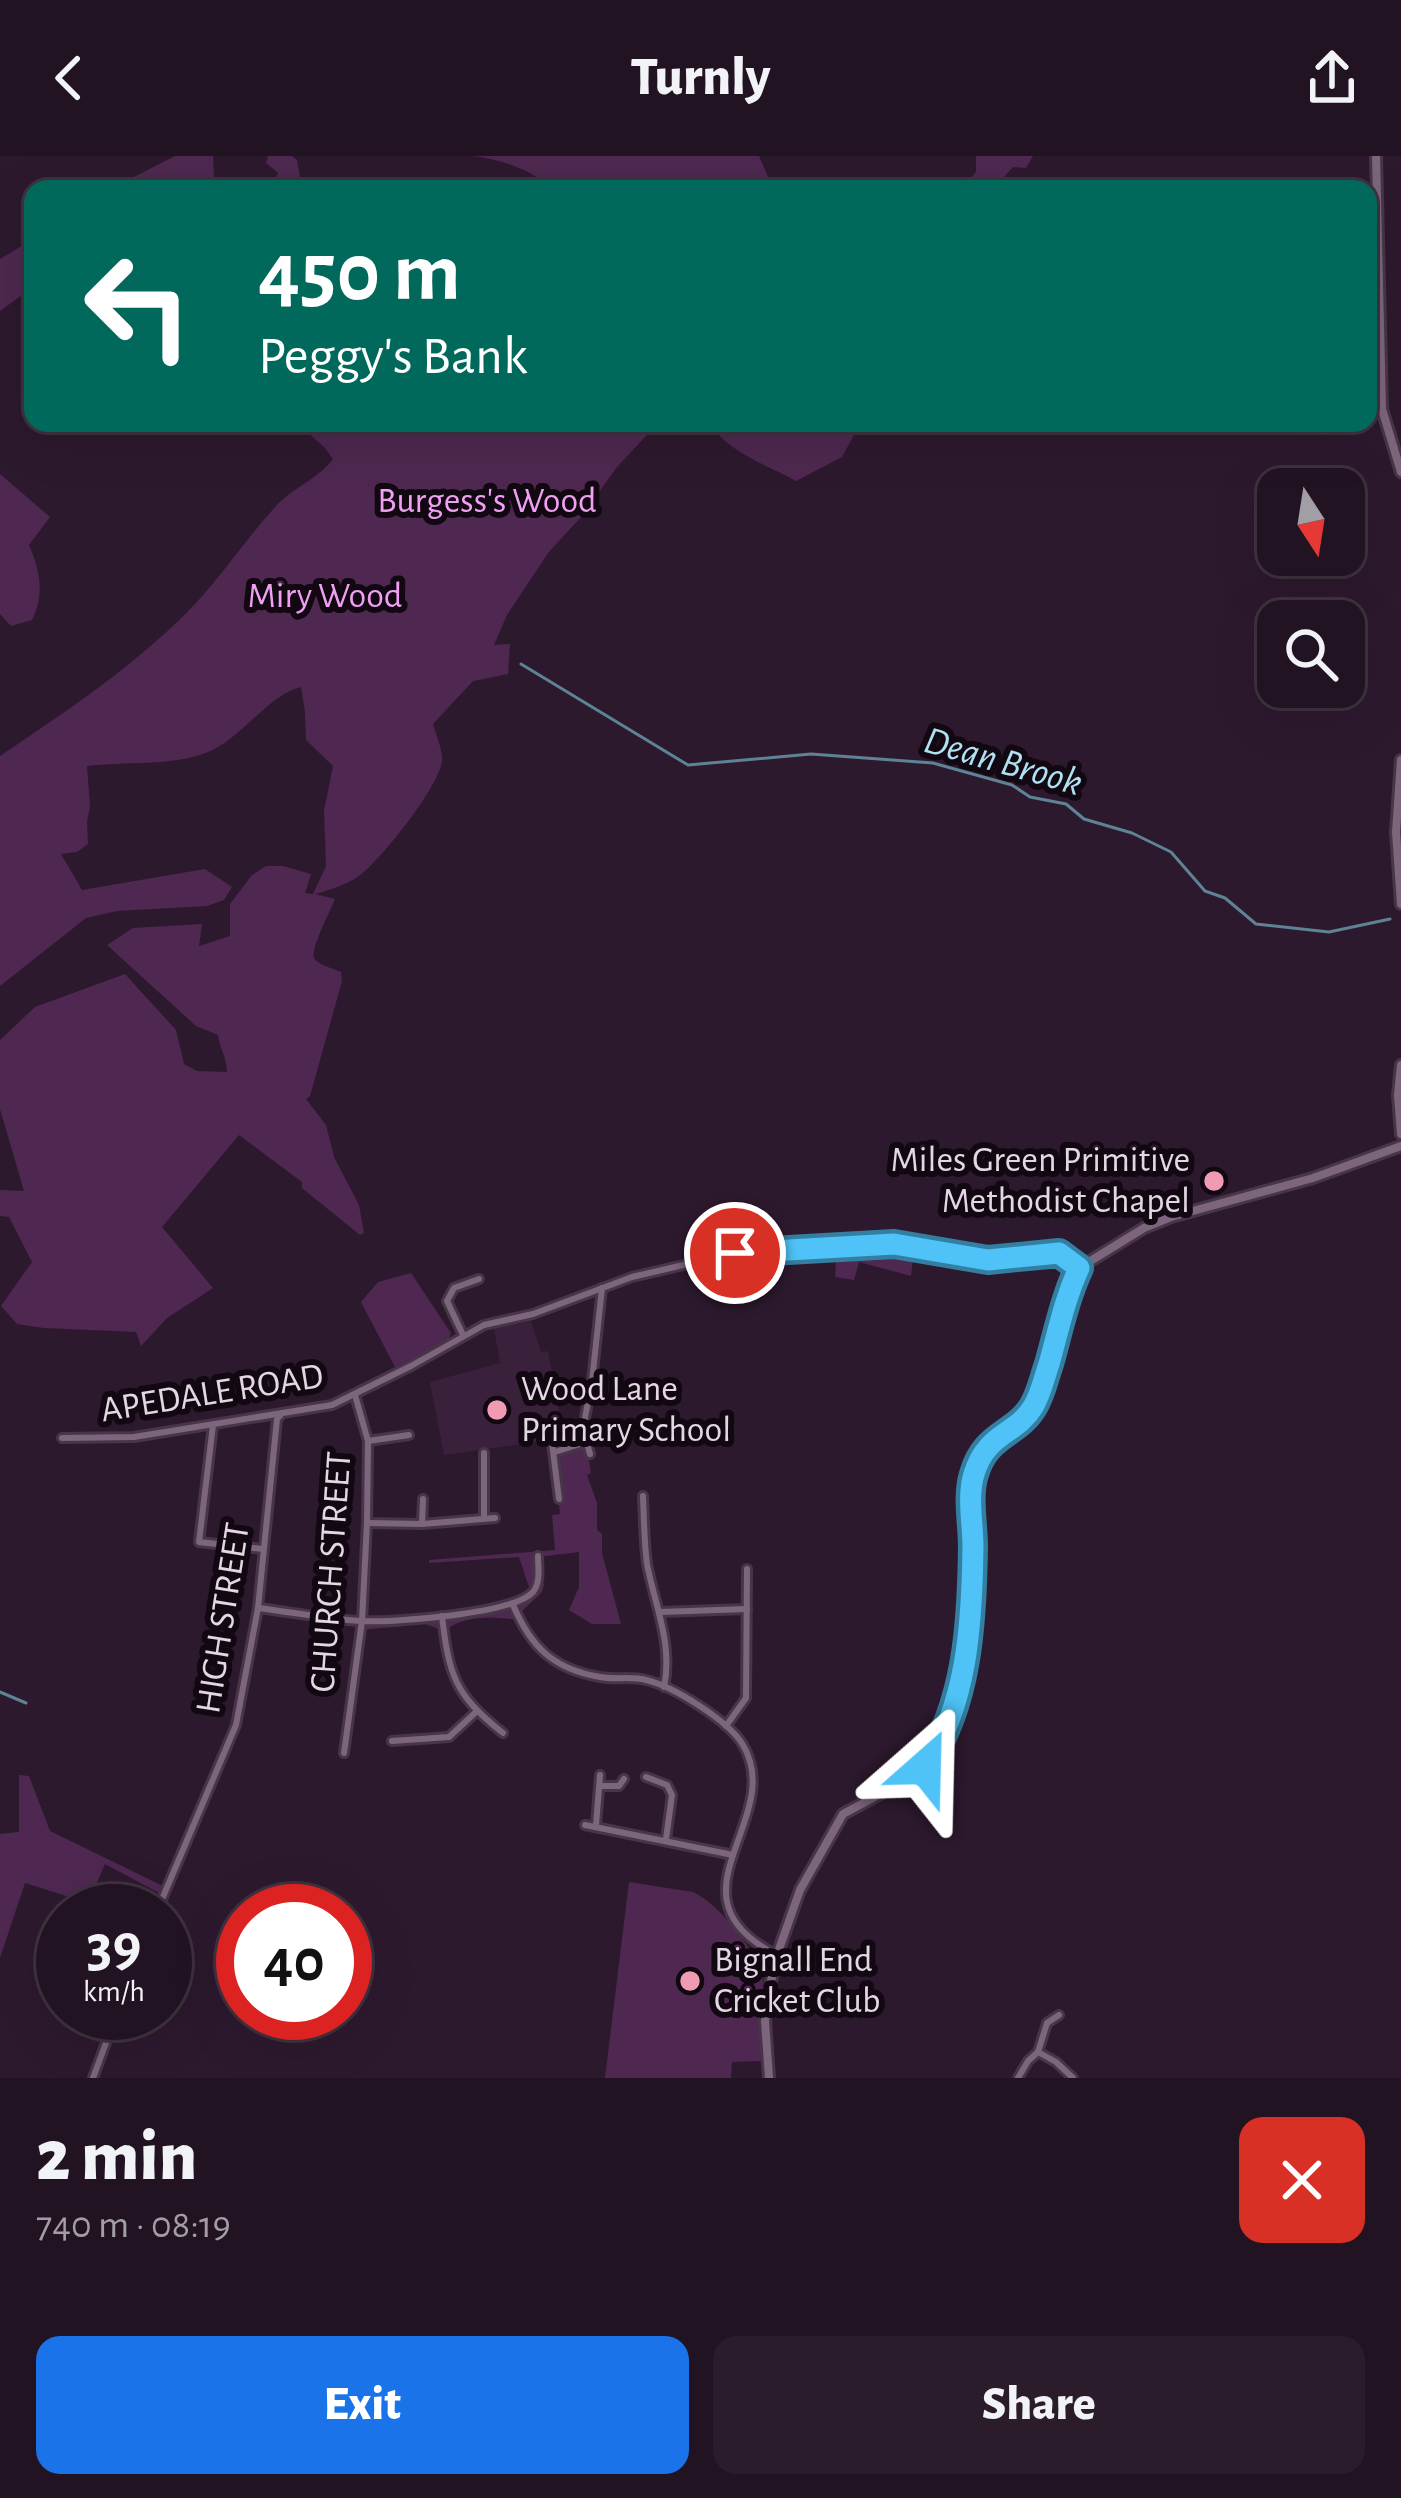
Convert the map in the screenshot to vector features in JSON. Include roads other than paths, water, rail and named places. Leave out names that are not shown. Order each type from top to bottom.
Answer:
[{"type":"street","points":[[1377,410],[1401,472]]},
{"type":"street","points":[[1401,760],[1401,904]]},
{"type":"street","points":[[1401,1065],[1401,1134]]},
{"type":"street","points":[[769,2078],[766,2009],[777,1955],[800,1890],[838,1820],[853,1806],[921,1772],[941,1744],[967,1650],[973,1475],[993,1440],[1035,1405],[1079,1268],[1171,1217],[1313,1178],[1401,1146]]},
{"type":"street","name":"APEDALE ROAD","points":[[62,1438],[134,1437],[332,1406],[484,1325],[533,1314],[632,1277],[735,1253],[894,1244],[988,1260],[1059,1253],[1079,1268]]},
{"type":"street","points":[[464,1335],[447,1301],[454,1288],[479,1279]]},
{"type":"street","points":[[590,1454],[583,1428],[602,1288]]},
{"type":"street","name":"CHURCH STREET","points":[[344,1753],[362,1622],[367,1523],[368,1441],[355,1395]]},
{"type":"street","name":"HIGH STREET","points":[[168,1884],[236,1725],[258,1607],[278,1419],[283,1414]]},
{"type":"street","points":[[213,1424],[199,1542],[263,1549]]},
{"type":"street","points":[[368,1441],[409,1436]]},
{"type":"street","points":[[559,1499],[553,1448],[586,1442]]},
{"type":"street","points":[[484,1518],[484,1457],[499,1460]]},
{"type":"street","points":[[643,1496],[647,1563],[661,1612],[668,1667],[664,1688]]},
{"type":"street","points":[[422,1524],[423,1499]]},
{"type":"street","points":[[367,1523],[494,1518]]},
{"type":"street","points":[[258,1607],[362,1622],[514,1605],[532,1594],[538,1556]]},
{"type":"street","points":[[726,1726],[746,1698],[747,1569]]},
{"type":"street","points":[[514,1605],[526,1635],[557,1662],[600,1678],[645,1679],[700,1707],[744,1746],[753,1777],[751,1798],[724,1895],[740,1930],[777,1955]]},
{"type":"street","points":[[661,1612],[747,1609]]},
{"type":"street","points":[[442,1616],[456,1682],[476,1712],[503,1732]]},
{"type":"street","points":[[392,1741],[449,1737],[476,1712]]},
{"type":"street","points":[[495,1726],[502,1719]]},
{"type":"street","points":[[596,1827],[600,1775]]},
{"type":"street","points":[[649,1776],[667,1785],[673,1795],[666,1839]]},
{"type":"street","points":[[600,1786],[619,1786],[624,1779]]},
{"type":"street","points":[[585,1825],[734,1855]]},
{"type":"street","points":[[1018,2078],[1038,2052],[1047,2023],[1059,2014]]},
{"type":"street","points":[[93,2078],[107,2040]]},
{"type":"street","points":[[1038,2052],[1073,2078]]},
{"type":"waterway","name":"Dean Brook","points":[[521,664],[688,765],[811,754],[933,763],[1012,785],[1030,797],[1066,804],[1084,819],[1132,833],[1171,852],[1205,891],[1225,898],[1256,924],[1329,932],[1390,919]]},
{"type":"waterway","points":[[0,1692],[26,1703]]},
{"type":"place","name":"Miles Green Primitive Methodist Chapel","points":[[1214,1181]]},
{"type":"place","name":"Wood Lane Primary School","points":[[497,1410]]},
{"type":"place","name":"Bignall End Cricket Club","points":[[690,1981]]},
{"type":"park label","name":"Burgess's Wood","points":[[487,501]]},
{"type":"park label","name":"Miry Wood","points":[[325,596]]}]
